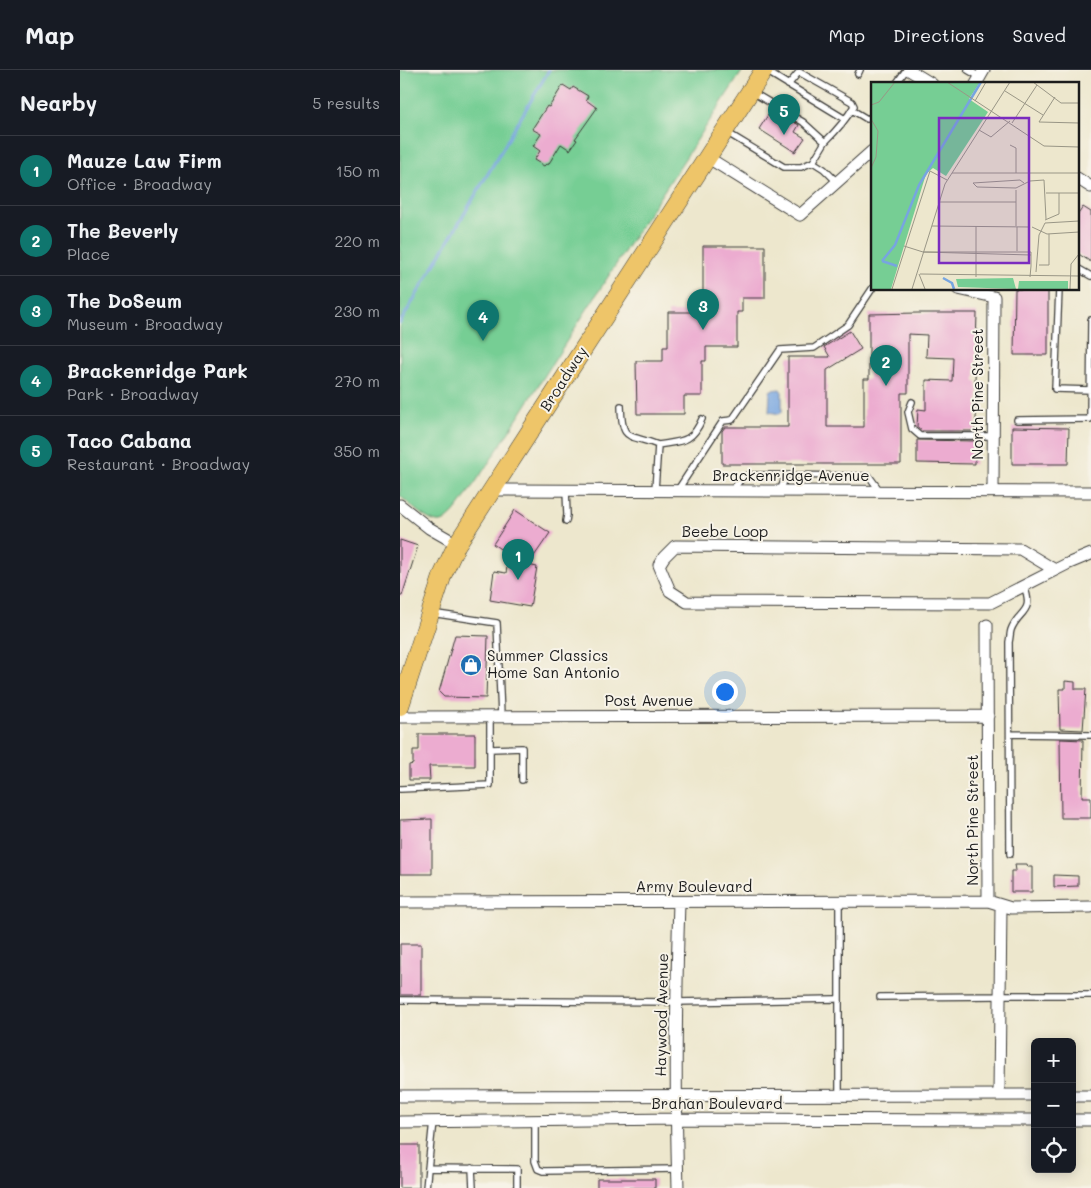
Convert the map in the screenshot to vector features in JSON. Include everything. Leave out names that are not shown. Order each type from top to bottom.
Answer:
[{"type":"main road","name":"Broadway","points":[[402,694],[442,574],[457,544],[764,70]]},
{"type":"street","points":[[907,70],[928,82]]},
{"type":"street","points":[[707,157],[800,215],[871,152]]},
{"type":"street","points":[[1078,179],[1091,187]]},
{"type":"street","name":"North Pine Street","points":[[962,290],[994,297],[993,491]]},
{"type":"street","name":"Brackenridge Avenue","points":[[492,490],[1091,492]]},
{"type":"street","points":[[401,508],[429,528],[457,544]]},
{"type":"street","name":"Beebe Loop","points":[[1024,586],[990,604],[687,602],[670,591],[659,565],[664,556],[674,546],[1020,548],[1055,570]]},
{"type":"street","points":[[1024,586],[1091,554]]},
{"type":"street","name":"North Pine Street","points":[[987,625],[988,901],[1011,908],[1091,907]]},
{"type":"street","name":"Post Avenue","points":[[400,716],[988,716]]},
{"type":"street","name":"Army Boulevard","points":[[400,902],[988,901]]},
{"type":"street","name":"Haywood Avenue","points":[[678,1188],[676,1002],[679,902]]},
{"type":"street","points":[[999,1095],[1001,906]]},
{"type":"street","name":"Brahan Boulevard","points":[[400,1096],[1031,1095]]},
{"type":"street","points":[[1076,1096],[1091,1096]]},
{"type":"street","name":"Brahan Boulevard","points":[[400,1122],[676,1119],[1031,1120]]},
{"type":"street","points":[[1076,1120],[1091,1120]]},
{"type":"lane","points":[[764,70],[845,118]]},
{"type":"lane","points":[[898,82],[907,70]]},
{"type":"lane","points":[[968,70],[980,77]]},
{"type":"lane","points":[[724,131],[784,168],[801,168],[813,162],[825,142],[838,129],[854,106],[852,102],[799,72],[788,85]]},
{"type":"lane","points":[[750,92],[803,122],[825,142]]},
{"type":"lane","points":[[852,110],[867,119],[871,117]]},
{"type":"lane","points":[[813,162],[824,169],[837,182]]},
{"type":"lane","points":[[1078,269],[1091,276]]},
{"type":"lane","points":[[677,491],[723,421],[732,420],[780,350],[814,348],[848,326],[871,290]]},
{"type":"lane","points":[[1059,290],[1055,389],[1090,390]]},
{"type":"lane","points":[[1017,420],[1090,419],[1091,320]]},
{"type":"lane","points":[[912,402],[908,412],[912,429],[920,436],[994,436]]},
{"type":"lane","points":[[621,406],[623,430],[632,438],[658,445],[682,441],[696,433],[702,419]]},
{"type":"lane","points":[[655,490],[658,445]]},
{"type":"lane","points":[[732,491],[744,476],[869,476],[880,491]]},
{"type":"lane","points":[[780,491],[786,476]]},
{"type":"lane","points":[[826,476],[832,491]]},
{"type":"lane","points":[[566,490],[566,522]]},
{"type":"lane","points":[[1010,854],[1009,642],[1011,630],[1028,605],[1028,596],[1024,586]]},
{"type":"lane","points":[[400,789],[490,785],[490,749],[496,716],[497,623],[429,613]]},
{"type":"lane","points":[[1010,734],[1091,735]]},
{"type":"lane","points":[[490,749],[522,748],[522,780]]},
{"type":"lane","points":[[839,901],[839,1095]]},
{"type":"lane","points":[[880,997],[1091,995]]},
{"type":"lane","points":[[400,1000],[676,1002],[835,999]]},
{"type":"lane","points":[[535,1120],[534,1161],[538,1169],[543,1171],[677,1169]]},
{"type":"lane","points":[[426,1188],[433,1121]]},
{"type":"lane","points":[[428,1168],[517,1169],[517,1188]]},
{"type":"lane","points":[[472,1168],[473,1188]]},
{"type":"green space","points":[[400,70],[743,70],[461,504],[449,518],[439,522],[427,518],[400,496]]},
{"type":"water","points":[[780,389],[782,392],[782,412],[780,414],[769,412],[770,392],[771,390]]},
{"type":"building","points":[[563,85],[571,90],[573,87],[588,96],[586,100],[597,108],[575,139],[577,140],[570,150],[561,144],[548,165],[544,166],[534,160],[540,151],[533,146],[541,134],[532,129]]},
{"type":"building","points":[[768,115],[786,127],[790,120],[799,125],[795,132],[805,138],[795,152],[759,129]]},
{"type":"building","points":[[1083,207],[1091,212],[1091,262],[1078,254],[1078,214]]},
{"type":"building","points":[[703,246],[765,246],[765,298],[742,298],[742,312],[737,312],[737,347],[706,347],[706,361],[702,361],[702,396],[684,396],[684,414],[637,414],[636,361],[663,361],[663,347],[668,347],[668,312],[698,312],[698,297],[703,297]]},
{"type":"building","points":[[1015,290],[1048,290],[1048,355],[1014,355]]},
{"type":"building","points":[[977,313],[975,381],[977,381],[978,393],[975,431],[922,431],[917,427],[918,409],[926,410],[926,380],[952,381],[953,358],[926,357],[927,335],[908,334],[908,393],[901,393],[901,464],[722,464],[722,431],[725,427],[788,427],[788,357],[830,357],[824,347],[850,331],[861,349],[827,370],[827,427],[864,427],[864,379],[869,379],[869,314]]},
{"type":"building","points":[[1012,427],[1069,428],[1068,464],[1012,464]]},
{"type":"building","points":[[917,440],[975,441],[975,464],[917,463]]},
{"type":"building","points":[[515,510],[550,533],[528,565],[537,567],[530,607],[490,600],[494,571],[506,573],[509,555],[493,544]]},
{"type":"building","points":[[400,540],[418,546],[402,596],[400,596]]},
{"type":"building","name":"Summer Classics Home San Antonio","points":[[455,635],[488,636],[486,698],[444,697],[439,692]]},
{"type":"building","points":[[1065,681],[1075,682],[1075,689],[1086,689],[1083,730],[1060,729],[1059,689],[1065,689]]},
{"type":"building","points":[[419,734],[475,734],[475,766],[429,766],[430,780],[409,780],[409,765],[413,764],[413,750],[419,750]]},
{"type":"building","points":[[1060,739],[1083,740],[1082,797],[1091,797],[1091,818],[1061,818]]},
{"type":"building","points":[[432,819],[432,874],[400,874],[400,820]]},
{"type":"building","points":[[1015,864],[1027,864],[1028,867],[1032,867],[1032,892],[1011,892],[1011,871],[1016,871]]},
{"type":"building","points":[[1054,875],[1078,876],[1078,886],[1054,887]]},
{"type":"building","points":[[400,944],[421,944],[421,995],[400,995]]},
{"type":"building","points":[[400,1145],[419,1145],[419,1188],[400,1188]]},
{"type":"building","points":[[597,1179],[655,1179],[655,1188],[597,1188]]},
{"type":"waterway","points":[[400,323],[549,70]]},
{"type":"place","name":"Taco Cabana","points":[[784,135]]},
{"type":"place","name":"The DoSeum","points":[[703,330]]},
{"type":"place","name":"Brackenridge Park","points":[[483,341]]},
{"type":"place","name":"The Beverly","points":[[886,386]]},
{"type":"place","name":"Mauze Law Firm","points":[[518,580]]},
{"type":"place","name":"Summer Classics Home San Antonio","points":[[471,665]]}]
